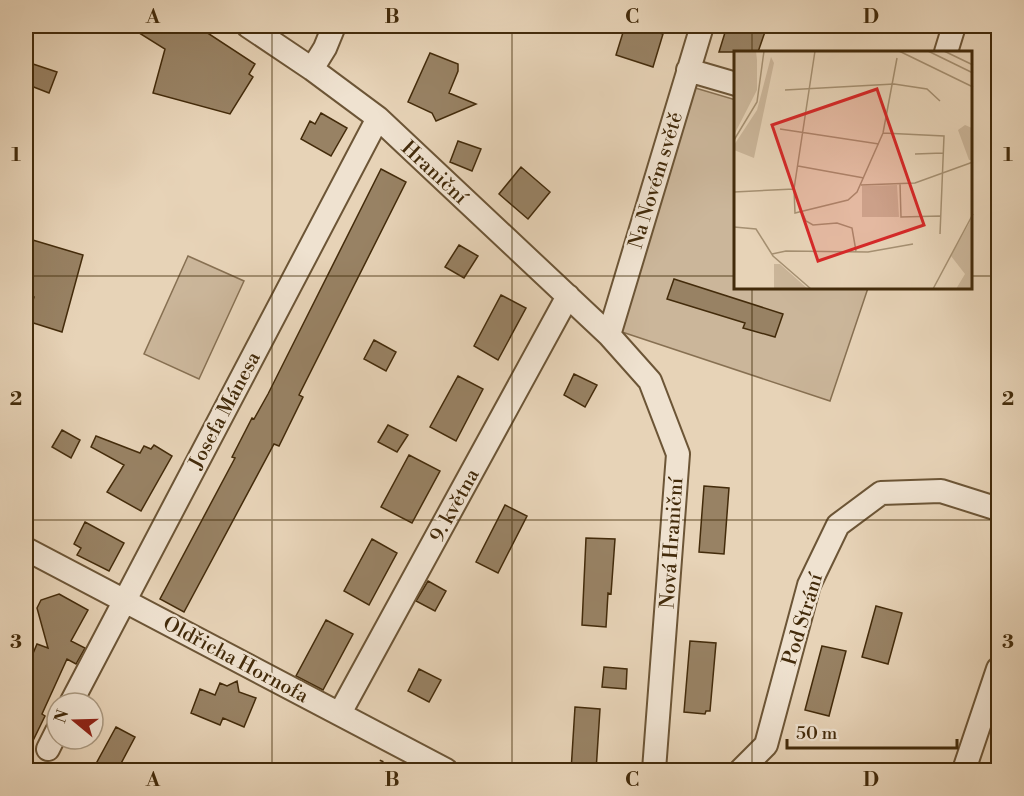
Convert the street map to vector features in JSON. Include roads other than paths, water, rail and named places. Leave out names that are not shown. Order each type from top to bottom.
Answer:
[{"type":"street","name":"Hraniční","points":[[248,26],[312,69],[378,118],[609,335]]},
{"type":"street","points":[[312,69],[325,48],[334,26]]},
{"type":"street","name":"Na Novém světě","points":[[609,335],[702,26]]},
{"type":"street","points":[[945,51],[954,26]]},
{"type":"street","points":[[688,70],[734,83]]},
{"type":"street","name":"Josefa Mánesa","points":[[77,691],[378,118]]},
{"type":"street","name":"9. května","points":[[340,713],[568,296]]},
{"type":"street","name":"Nová Hraniční","points":[[609,335],[650,381],[678,454],[654,771]]},
{"type":"street","name":"Pod Strání","points":[[741,771],[766,745],[809,585],[838,525],[880,494],[941,491],[999,509]]},
{"type":"street","name":"Oldřicha Hornofa","points":[[26,549],[446,771]]},
{"type":"street","points":[[964,771],[999,669]]}]
